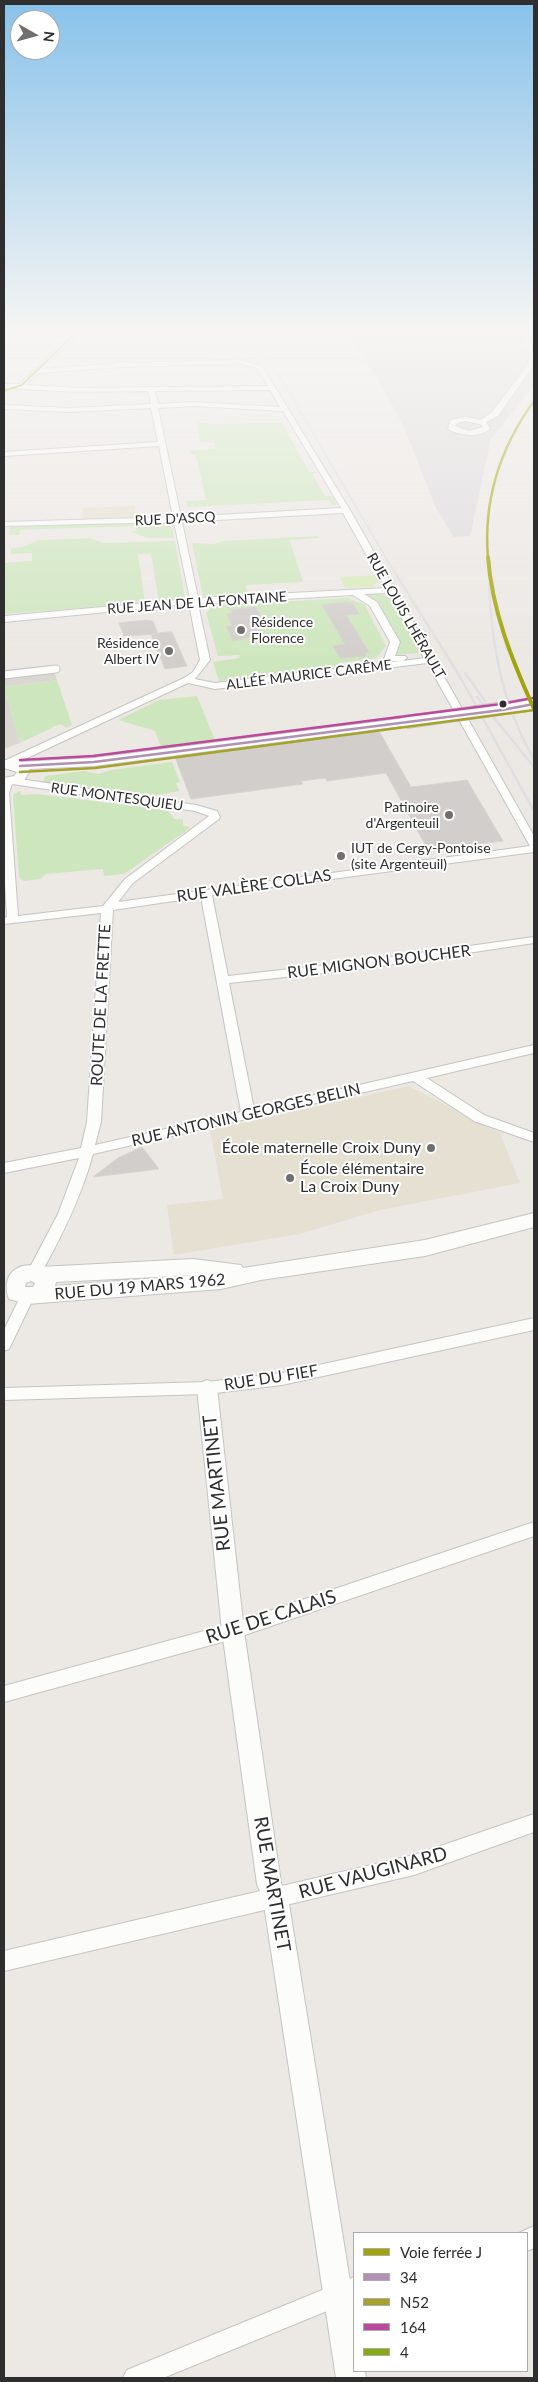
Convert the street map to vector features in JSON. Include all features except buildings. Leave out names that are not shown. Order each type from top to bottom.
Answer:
[{"type":"main road","name":"RUE DU 19 MARS 1962","points":[[23,1285],[221,1281],[261,1272],[426,1248],[534,1220]]},
{"type":"street","points":[[8,921],[4,793],[11,773],[187,680],[196,674],[206,660],[160,440]]},
{"type":"street","name":"RUE LOUIS LHÉRAULT","points":[[304,440],[346,510],[534,847]]},
{"type":"street","points":[[4,454],[161,444]]},
{"type":"street","name":"RUE D'ASCQ","points":[[4,524],[177,519],[346,510]]},
{"type":"street","name":"RUE JEAN DE LA FONTAINE","points":[[4,619],[193,601],[391,590]]},
{"type":"street","points":[[356,592],[374,604],[394,642],[389,659],[416,656],[429,657]]},
{"type":"street","name":"ALLÉE MAURICE CARÊME","points":[[187,680],[215,686],[429,657]]},
{"type":"street","points":[[4,675],[56,669]]},
{"type":"street","points":[[11,773],[534,704]]},
{"type":"street","name":"RUE MONTESQUIEU","points":[[11,773],[196,808],[213,813],[214,820]]},
{"type":"street","name":"ROUTE DE LA FRETTE","points":[[88,1151],[89,1136],[94,1122],[107,908],[129,881],[214,820]]},
{"type":"street","name":"RUE VALÈRE COLLAS","points":[[8,921],[90,912],[129,903],[534,847]]},
{"type":"street","points":[[206,892],[248,1114]]},
{"type":"street","name":"RUE MIGNON BOUCHER","points":[[223,980],[361,965],[534,940]]},
{"type":"street","name":"RUE ANTONIN GEORGES BELIN","points":[[4,1168],[88,1151],[534,1049]]},
{"type":"street","points":[[415,1076],[479,1118],[534,1138]]},
{"type":"street","points":[[4,1345],[23,1285],[48,1250],[88,1151]]},
{"type":"street","name":"RUE DU FIEF","points":[[4,1394],[207,1388],[282,1379],[534,1324]]},
{"type":"street","name":"RUE MARTINET","points":[[207,1388],[233,1631],[269,1884],[275,1898],[346,2292],[351,2378]]},
{"type":"street","name":"RUE DE CALAIS","points":[[4,1694],[233,1631],[534,1529]]},
{"type":"street","name":"RUE VAUGINARD","points":[[4,1961],[414,1865],[534,1823]]},
{"type":"street","points":[[135,2378],[346,2292]]},
{"type":"shaded area","points":[[409,440],[491,440],[470,536],[454,537],[436,508]]},
{"type":"shaded area","points":[[135,506],[136,517],[83,520],[82,508]]},
{"type":"shaded area","points":[[52,665],[57,680],[4,687],[4,670]]},
{"type":"shaded area","points":[[4,687],[20,743],[4,749]]},
{"type":"shaded area","points":[[409,1086],[500,1133],[520,1183],[380,1210],[300,1234],[174,1255],[167,1205],[223,1199],[210,1130]]},
{"type":"green space","points":[[200,440],[291,440],[309,472],[317,472],[312,474],[325,496],[332,496],[337,505],[331,505],[329,500],[187,507],[186,501],[206,500],[196,454],[190,454],[189,451],[216,449],[214,443],[200,442]]},
{"type":"green space","points":[[164,522],[172,524],[174,538],[147,538],[130,531],[137,531],[136,526],[20,530],[19,535],[9,535],[10,527]]},
{"type":"green space","points":[[318,536],[319,538],[290,540],[303,582],[246,585],[247,594],[203,596],[192,543],[214,544],[224,541]]},
{"type":"green space","points":[[90,538],[103,543],[175,541],[185,599],[159,601],[151,554],[138,554],[145,603],[4,614],[4,563],[32,561],[32,553],[11,554],[11,548],[22,547],[40,540]]},
{"type":"green space","points":[[376,575],[380,581],[372,587],[345,588],[340,577]]},
{"type":"green space","points":[[362,594],[378,594],[391,597],[422,651],[420,653],[394,655],[397,643]]},
{"type":"green space","points":[[348,598],[365,605],[386,646],[376,658],[339,663],[339,666],[219,681],[213,662],[240,658],[239,655],[218,656],[206,613],[211,608],[220,605]]},
{"type":"green space","points":[[57,680],[72,725],[67,728],[60,724],[20,743],[4,687]]},
{"type":"green space","points":[[197,696],[215,740],[161,747],[155,731],[118,720],[159,700]]},
{"type":"green space","points":[[172,762],[180,782],[176,783],[179,791],[154,796],[43,782],[45,776],[83,771],[98,774],[111,770]]},
{"type":"green space","points":[[20,791],[21,795],[37,794],[168,810],[174,819],[183,819],[183,825],[190,828],[124,874],[104,876],[103,869],[46,874],[40,879],[23,881],[19,877],[13,797],[14,794]]},
{"type":"railway","points":[[317,440],[386,558]]},
{"type":"railway","points":[[385,557],[459,675],[534,811]]},
{"type":"railway","points":[[489,584],[496,652],[506,696],[523,739],[534,759]]},
{"type":"railway","points":[[465,673],[485,701]]},
{"type":"railway","points":[[477,697],[534,767]]},
{"type":"rail line","name":"J","points":[[509,440],[497,469],[489,504],[486,539],[489,574],[506,644],[534,709]]},
{"type":"transit line","name":"164","points":[[20,760],[93,756],[501,704],[533,698]]},
{"type":"transit line","name":"34","points":[[20,766],[94,762],[502,710],[534,704]]},
{"type":"transit line","name":"N52","points":[[20,772],[95,768],[534,710]]},
{"type":"place","name":"Résidence Florence","points":[[241,630]]},
{"type":"place","name":"Résidence Albert IV","points":[[169,651]]},
{"type":"place","name":"Patinoire d'Argenteuil","points":[[449,815]]},
{"type":"place","name":"IUT de Cergy-Pontoise (site Argenteuil)","points":[[341,856]]},
{"type":"place","name":"École maternelle Croix Duny","points":[[431,1148]]},
{"type":"place","name":"École élémentaire La Croix Duny","points":[[290,1178]]}]
